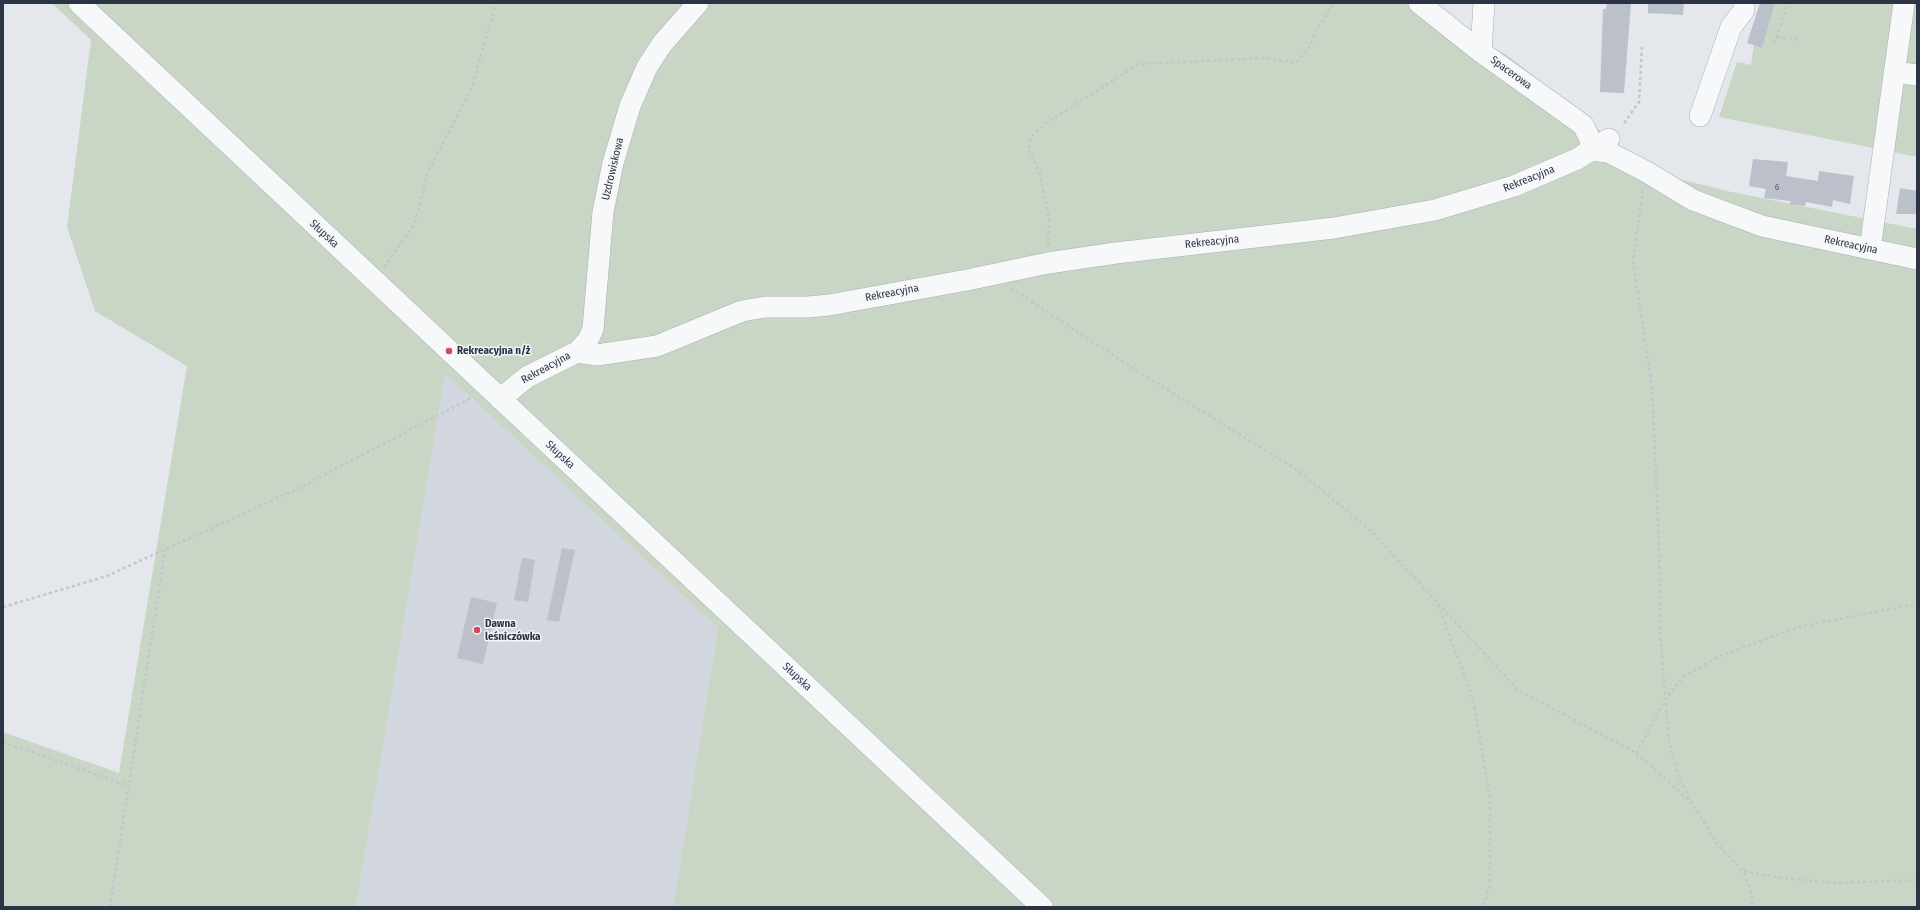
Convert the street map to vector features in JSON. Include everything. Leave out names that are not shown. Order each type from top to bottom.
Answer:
[{"type":"street","name":"Słupska","points":[[79,3],[1042,907]]},
{"type":"street","name":"Uzdrowiskowa","points":[[577,352],[588,340],[593,329],[603,212],[613,163],[630,106],[647,67],[662,44],[698,3]]},
{"type":"street","name":"Spacerowa","points":[[1419,3],[1481,52],[1583,125],[1590,139],[1591,150]]},
{"type":"street","points":[[1481,52],[1484,3]]},
{"type":"street","points":[[1700,116],[1731,27],[1744,10],[1744,3]]},
{"type":"street","points":[[1870,248],[1904,3]]},
{"type":"street","points":[[1894,72],[1916,75]]},
{"type":"street","points":[[1591,150],[1609,139]]},
{"type":"street","name":"Rekreacyjna","points":[[500,399],[527,378],[577,352],[597,355],[657,346],[742,311],[765,307],[808,307],[829,305],[1048,263],[1116,253],[1326,229],[1435,210],[1514,186],[1577,159],[1591,150],[1608,152],[1645,171],[1692,200],[1755,223],[1782,231],[1870,248],[1917,259]]},
{"type":"path","points":[[374,281],[414,225],[430,170],[472,87],[496,3]]},
{"type":"path","points":[[1048,263],[1049,218],[1040,174],[1028,148],[1031,137],[1045,124],[1139,64],[1268,58],[1296,63],[1309,48],[1316,29],[1334,3]]},
{"type":"path","points":[[1774,43],[1788,3]]},
{"type":"path","points":[[1777,37],[1800,40]]},
{"type":"path","points":[[1624,123],[1639,102],[1642,45]]},
{"type":"path","points":[[1645,171],[1633,261],[1652,387],[1659,544],[1660,633],[1669,742],[1678,776],[1692,803],[1718,845],[1743,871],[1752,894],[1752,907]]},
{"type":"path","points":[[991,275],[1137,372],[1299,471],[1372,532],[1518,690],[1566,717],[1636,753],[1692,803]]},
{"type":"path","points":[[3,607],[108,576],[298,490],[480,393]]},
{"type":"path","points":[[110,907],[165,549]]},
{"type":"path","points":[[1437,604],[1473,699],[1490,796],[1490,885],[1483,907]]},
{"type":"path","points":[[1636,753],[1665,700],[1684,676],[1720,656],[1802,626],[1917,604]]},
{"type":"path","points":[[3,742],[129,786]]},
{"type":"path","points":[[1743,871],[1774,877],[1835,883],[1917,880]]},
{"type":"shaded area","points":[[445,372],[718,628],[673,907],[356,907]]},
{"type":"green space","points":[[52,3],[1429,3],[1475,40],[1505,54],[1574,107],[1617,147],[1679,179],[1727,191],[1917,229],[1917,907],[673,907],[718,628],[445,373],[356,907],[3,907],[3,732],[119,773],[187,366],[95,311],[67,227],[91,40]]},
{"type":"green space","points":[[1760,3],[1917,3],[1917,157],[1719,117],[1737,62],[1751,65]]},
{"type":"building","points":[[1607,3],[1631,3],[1624,93],[1600,92],[1603,9],[1606,9]]},
{"type":"building","points":[[1648,3],[1684,3],[1683,15],[1648,13]]},
{"type":"building","points":[[1760,3],[1775,3],[1762,48],[1747,43]]},
{"type":"building","points":[[1753,159],[1788,162],[1786,176],[1818,181],[1819,171],[1854,176],[1850,204],[1833,200],[1832,207],[1806,202],[1805,206],[1790,204],[1790,201],[1764,198],[1766,189],[1749,186]]},
{"type":"building","points":[[1900,188],[1917,191],[1917,214],[1896,214]]},
{"type":"building","points":[[562,548],[575,550],[559,622],[547,620]]},
{"type":"building","points":[[522,558],[535,560],[528,602],[514,600]]},
{"type":"building","name":"Dawna leśniczówka","points":[[471,597],[497,603],[483,664],[457,658]]},
{"type":"place","name":"Rekreacyjna n/ż","points":[[449,351]]},
{"type":"place","name":"Dawna leśniczówka","points":[[477,630]]}]
